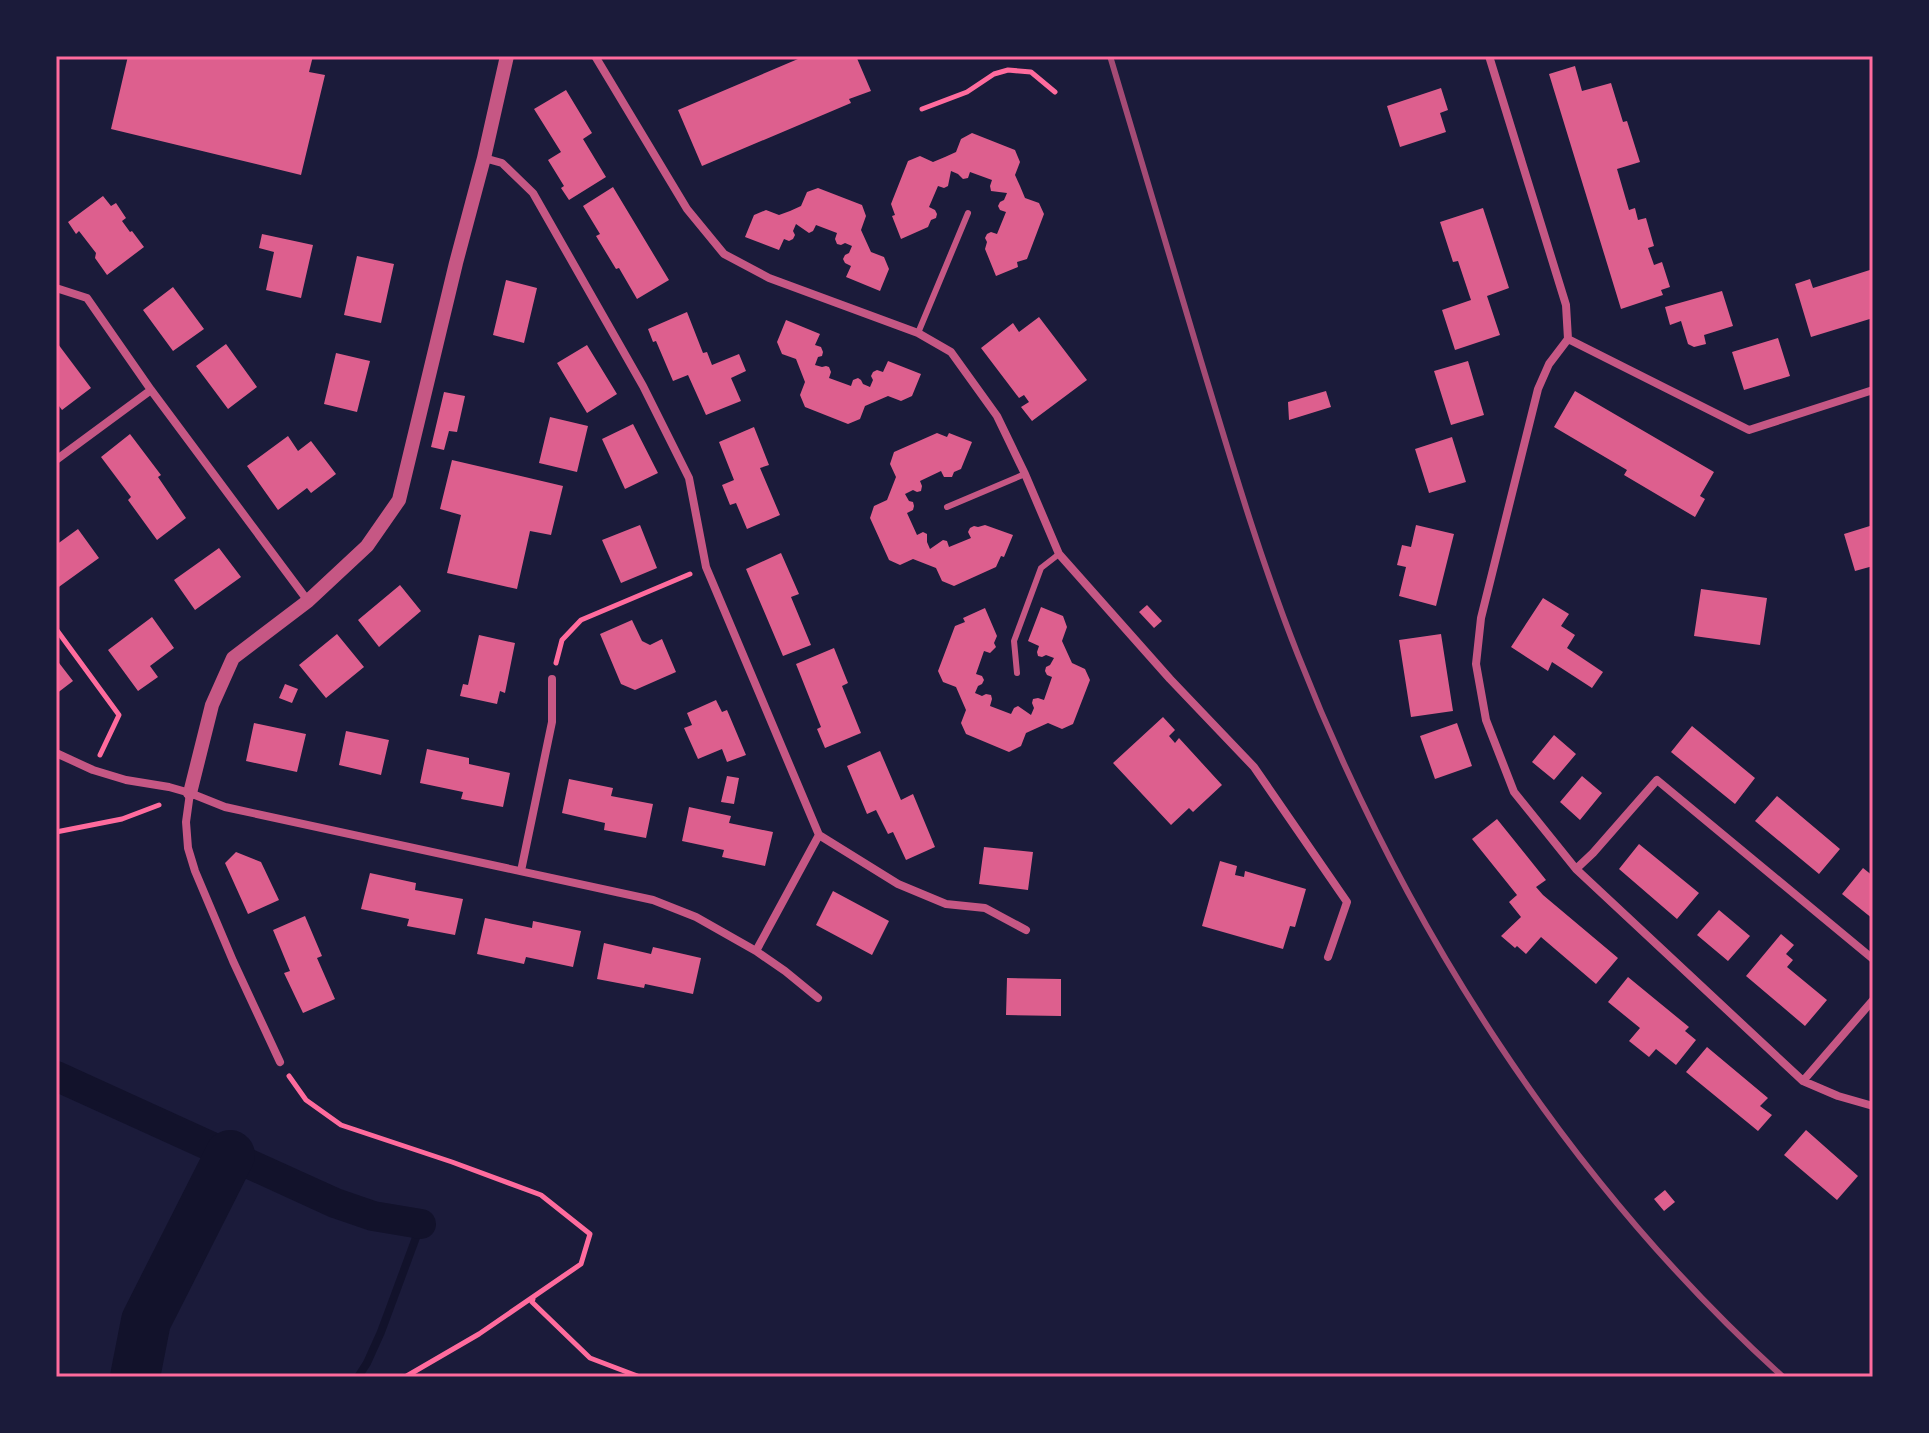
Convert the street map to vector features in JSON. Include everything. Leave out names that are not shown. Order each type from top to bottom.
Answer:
[{"type":"street","points":[[280,1062],[195,871],[188,848],[186,822],[190,793],[212,705],[233,658],[308,601],[367,546],[399,500],[507,56]]},
{"type":"street","points":[[595,56],[687,209],[724,254],[769,278],[918,333],[951,352],[997,416],[1059,554],[1170,679],[1254,767],[1347,902],[1328,957]]},
{"type":"street","points":[[1489,56],[1566,305],[1568,339],[1549,364],[1538,389],[1481,618],[1476,664],[1486,720],[1514,792],[1576,869],[1803,1081],[1873,1106]]},
{"type":"street","points":[[484,158],[502,163],[533,193],[643,386],[689,478],[706,567],[819,835],[898,884],[946,904],[985,908],[1026,930]]},
{"type":"street","points":[[56,288],[87,298],[151,390],[308,601]]},
{"type":"street","points":[[1568,339],[1749,430],[1873,390]]},
{"type":"street","points":[[56,460],[151,390]]},
{"type":"street","points":[[521,871],[552,722],[552,679]]},
{"type":"street","points":[[56,753],[93,770],[126,780],[169,787],[225,807],[653,900],[696,917],[756,951],[818,998]]},
{"type":"street","points":[[1576,869],[1657,780],[1873,959]]},
{"type":"street","points":[[756,951],[819,835]]},
{"type":"street","points":[[1803,1081],[1873,1000]]},
{"type":"lane","points":[[918,333],[968,213]]},
{"type":"lane","points":[[947,507],[1025,474]]},
{"type":"lane","points":[[1017,673],[1014,641],[1041,568],[1059,554]]},
{"type":"path","points":[[922,109],[967,92],[994,74],[1008,70],[1031,72],[1055,92]]},
{"type":"path","points":[[552,679],[562,640],[581,620],[706,567]]},
{"type":"path","points":[[56,629],[119,715],[93,770]]},
{"type":"path","points":[[56,832],[122,819],[190,793]]},
{"type":"path","points":[[280,1062],[306,1100],[341,1125],[541,1195],[590,1234],[581,1264],[479,1334],[405,1377]]},
{"type":"path","points":[[534,1298],[532,1302],[590,1358],[640,1377]]},
{"type":"building","points":[[128,56],[313,56],[309,72],[325,75],[301,175],[111,129]]},
{"type":"building","points":[[805,56],[856,56],[871,91],[849,99],[851,103],[702,166],[678,110]]},
{"type":"building","points":[[1575,66],[1582,91],[1611,83],[1640,162],[1617,169],[1629,210],[1635,208],[1638,220],[1646,218],[1654,246],[1648,248],[1654,265],[1662,262],[1670,287],[1661,290],[1663,295],[1621,309],[1549,74]]},
{"type":"building","points":[[1441,88],[1448,110],[1440,113],[1446,132],[1400,147],[1387,106]]},
{"type":"building","points":[[566,90],[592,133],[583,139],[606,177],[569,200],[548,160],[561,152],[534,109]]},
{"type":"building","points":[[972,133],[1015,150],[1020,162],[1015,175],[1025,198],[1039,203],[1044,214],[1027,259],[1017,262],[1018,267],[996,276],[985,249],[985,238],[991,232],[997,234],[1006,212],[998,206],[1007,193],[991,191],[992,180],[970,172],[968,178],[963,179],[951,171],[948,186],[938,186],[929,207],[935,210],[936,218],[931,220],[928,227],[901,239],[892,216],[895,215],[891,204],[908,161],[920,156],[933,162],[945,157],[956,152],[961,139]]},
{"type":"building","points":[[613,187],[669,280],[637,299],[596,236],[600,234],[583,206]]},
{"type":"building","points":[[818,188],[862,205],[866,216],[861,230],[871,252],[884,257],[889,269],[880,291],[846,277],[851,266],[843,259],[852,246],[837,244],[837,233],[816,225],[809,233],[796,224],[793,239],[784,239],[779,250],[745,237],[754,215],[766,210],[779,215],[790,211],[801,206],[807,192]]},
{"type":"building","points":[[103,196],[111,206],[116,203],[126,218],[122,221],[144,247],[107,275],[95,258],[96,253],[68,222]]},
{"type":"building","points":[[1483,208],[1509,288],[1487,296],[1500,335],[1455,350],[1442,310],[1471,300],[1458,261],[1453,262],[1440,222]]},
{"type":"building","points":[[262,234],[313,245],[301,298],[266,290],[274,252],[259,248]]},
{"type":"building","points":[[357,256],[394,264],[381,323],[344,315]]},
{"type":"building","points":[[1873,269],[1873,318],[1811,337],[1795,284],[1810,279],[1813,288]]},
{"type":"building","points":[[506,280],[537,288],[524,343],[493,335]]},
{"type":"building","points":[[173,287],[204,329],[173,351],[143,310]]},
{"type":"building","points":[[1722,291],[1733,326],[1704,335],[1706,344],[1694,347],[1688,344],[1681,321],[1670,325],[1665,307]]},
{"type":"building","points":[[687,312],[703,353],[707,352],[712,365],[739,354],[746,371],[731,378],[741,401],[706,415],[688,375],[673,381],[648,329]]},
{"type":"building","points":[[1039,317],[1087,380],[1032,421],[1021,407],[1029,402],[1024,395],[1019,398],[981,348],[1013,323],[1019,332]]},
{"type":"building","points":[[786,320],[820,334],[815,345],[821,347],[823,352],[815,365],[829,367],[829,378],[851,386],[853,380],[858,378],[870,387],[873,372],[883,372],[888,361],[921,374],[912,396],[901,401],[888,396],[865,406],[860,419],[848,424],[805,407],[800,395],[805,382],[796,359],[782,354],[777,342]]},
{"type":"building","points":[[1778,338],[1790,376],[1744,390],[1732,352]]},
{"type":"building","points":[[58,344],[91,388],[62,410],[56,402]]},
{"type":"building","points":[[226,344],[257,387],[228,409],[196,366]]},
{"type":"building","points":[[587,345],[617,394],[587,413],[557,363]]},
{"type":"building","points":[[336,353],[370,361],[357,412],[324,404]]},
{"type":"building","points":[[1468,361],[1484,415],[1451,425],[1434,371]]},
{"type":"building","points":[[1326,391],[1331,407],[1289,420],[1288,402]]},
{"type":"building","points":[[1575,391],[1714,472],[1700,496],[1705,499],[1695,517],[1624,475],[1627,470],[1554,427]]},
{"type":"building","points":[[444,392],[465,396],[457,432],[449,431],[444,450],[431,447]]},
{"type":"building","points":[[550,417],[588,426],[577,472],[539,463]]},
{"type":"building","points":[[633,424],[658,473],[625,489],[602,439]]},
{"type":"building","points":[[754,427],[769,465],[760,468],[780,515],[747,529],[736,503],[730,505],[722,485],[734,480],[719,442]]},
{"type":"building","points":[[937,433],[947,437],[949,433],[972,442],[961,469],[954,472],[952,477],[944,477],[941,471],[920,481],[921,491],[913,490],[905,494],[913,502],[913,510],[907,513],[917,535],[927,534],[930,549],[943,540],[949,547],[971,538],[968,532],[974,526],[985,525],[1013,535],[996,567],[954,586],[942,581],[936,568],[913,559],[900,565],[889,560],[870,518],[874,506],[887,500],[896,477],[890,464],[894,452]]},
{"type":"building","points":[[130,434],[161,475],[158,477],[186,518],[157,540],[128,500],[131,497],[101,457]]},
{"type":"building","points":[[288,436],[298,451],[311,441],[336,474],[311,493],[307,488],[278,510],[247,466]]},
{"type":"building","points":[[1452,437],[1466,482],[1429,493],[1415,449]]},
{"type":"building","points":[[452,460],[563,486],[551,535],[530,531],[517,589],[447,573],[461,515],[440,509]]},
{"type":"building","points":[[640,525],[657,568],[621,583],[602,540]]},
{"type":"building","points":[[1416,525],[1454,534],[1436,606],[1399,596],[1406,567],[1397,565],[1402,545],[1411,547]]},
{"type":"building","points":[[1873,525],[1873,566],[1855,571],[1844,534]]},
{"type":"building","points":[[78,529],[99,558],[56,589],[56,545]]},
{"type":"building","points":[[219,548],[241,577],[195,610],[174,580]]},
{"type":"building","points":[[781,553],[799,594],[791,597],[811,645],[783,656],[746,569]]},
{"type":"building","points":[[400,585],[421,611],[379,647],[358,620]]},
{"type":"building","points":[[1701,589],[1767,598],[1760,645],[1694,636]]},
{"type":"building","points":[[1543,598],[1569,614],[1561,626],[1575,635],[1567,648],[1603,672],[1592,688],[1552,662],[1548,671],[1511,647]]},
{"type":"building","points":[[1147,605],[1162,621],[1154,628],[1139,612]]},
{"type":"building","points":[[1041,607],[1063,616],[1067,627],[1062,641],[1072,663],[1085,669],[1090,680],[1073,724],[1062,729],[1048,723],[1026,733],[1021,746],[1009,752],[966,734],[961,723],[966,710],[956,687],[943,682],[938,671],[955,626],[965,622],[963,618],[985,608],[997,636],[996,647],[990,653],[984,651],[976,674],[984,680],[975,693],[991,695],[990,706],[1011,714],[1018,706],[1031,715],[1033,699],[1044,700],[1052,677],[1045,671],[1054,658],[1038,656],[1039,646],[1028,641]]},
{"type":"building","points":[[152,617],[174,648],[150,666],[158,677],[138,691],[108,650]]},
{"type":"building","points":[[632,620],[642,641],[650,645],[662,639],[676,672],[635,690],[621,684],[600,634]]},
{"type":"building","points":[[337,634],[364,667],[326,698],[299,665]]},
{"type":"building","points":[[1441,634],[1453,711],[1411,717],[1399,640]]},
{"type":"building","points":[[479,635],[515,643],[505,693],[500,691],[497,704],[460,696],[463,684],[468,685]]},
{"type":"building","points":[[834,648],[848,683],[842,686],[861,733],[825,748],[817,729],[821,727],[796,664]]},
{"type":"building","points":[[56,659],[73,681],[56,694]]},
{"type":"building","points":[[285,684],[298,689],[292,703],[279,698]]},
{"type":"building","points":[[716,700],[722,712],[727,710],[746,755],[727,762],[722,749],[698,759],[684,728],[692,725],[687,713]]},
{"type":"building","points":[[1163,717],[1175,730],[1169,736],[1175,743],[1179,738],[1222,785],[1193,812],[1189,808],[1171,825],[1113,763]]},
{"type":"building","points":[[254,723],[306,734],[297,772],[246,761]]},
{"type":"building","points":[[1457,723],[1472,766],[1435,779],[1420,736]]},
{"type":"building","points":[[1692,726],[1755,778],[1735,804],[1671,752]]},
{"type":"building","points":[[346,731],[389,740],[381,775],[339,765]]},
{"type":"building","points":[[1554,735],[1576,754],[1554,780],[1532,762]]},
{"type":"building","points":[[427,749],[469,758],[469,764],[510,773],[503,807],[461,799],[463,792],[420,783]]},
{"type":"building","points":[[880,751],[901,800],[913,794],[935,847],[906,860],[893,832],[888,834],[876,810],[867,814],[847,766]]},
{"type":"building","points":[[727,776],[739,778],[734,804],[721,802]]},
{"type":"building","points":[[1582,776],[1602,793],[1580,820],[1560,802]]},
{"type":"building","points":[[569,779],[613,788],[611,796],[653,804],[646,838],[604,830],[605,823],[562,813]]},
{"type":"building","points":[[1777,796],[1840,849],[1819,874],[1755,821]]},
{"type":"building","points":[[689,807],[731,816],[729,823],[773,832],[765,866],[722,857],[724,850],[682,841]]},
{"type":"building","points":[[1497,819],[1546,880],[1536,887],[1618,958],[1596,984],[1541,937],[1526,954],[1501,936],[1521,917],[1509,902],[1517,895],[1472,839]]},
{"type":"building","points":[[1639,844],[1699,893],[1677,919],[1619,869]]},
{"type":"building","points":[[984,847],[1033,852],[1028,890],[979,884]]},
{"type":"building","points":[[236,852],[261,862],[279,900],[248,914],[225,863]]},
{"type":"building","points":[[1220,861],[1237,866],[1235,875],[1244,877],[1245,871],[1306,889],[1295,927],[1290,926],[1283,949],[1202,926]]},
{"type":"building","points":[[1863,868],[1873,876],[1873,919],[1842,894]]},
{"type":"building","points":[[370,873],[416,883],[415,890],[463,899],[455,935],[407,926],[409,919],[361,909]]},
{"type":"building","points":[[833,891],[889,921],[872,955],[816,925]]},
{"type":"building","points":[[1719,910],[1750,936],[1728,961],[1697,935]]},
{"type":"building","points":[[305,916],[322,956],[317,958],[335,999],[303,1013],[284,973],[290,971],[273,930]]},
{"type":"building","points":[[485,918],[532,928],[533,921],[581,931],[573,967],[526,957],[524,964],[477,954]]},
{"type":"building","points":[[1781,934],[1794,945],[1786,954],[1793,960],[1787,967],[1827,1000],[1805,1026],[1746,976]]},
{"type":"building","points":[[604,943],[651,954],[653,947],[701,958],[693,994],[645,984],[644,988],[597,979]]},
{"type":"building","points":[[1628,977],[1689,1027],[1685,1031],[1696,1040],[1676,1065],[1656,1049],[1649,1057],[1629,1041],[1640,1028],[1608,1002]]},
{"type":"building","points":[[1007,978],[1061,979],[1061,1016],[1006,1015]]},
{"type":"building","points":[[1707,1047],[1768,1098],[1760,1106],[1772,1115],[1758,1131],[1686,1072]]},
{"type":"building","points":[[1806,1130],[1858,1176],[1837,1200],[1784,1155]]},
{"type":"building","points":[[1665,1190],[1675,1202],[1664,1211],[1654,1199]]},
{"type":"waterway","points":[[56,1076],[335,1203],[373,1216],[421,1224]]},
{"type":"waterway","points":[[135,1377],[146,1321],[230,1155]]},
{"type":"waterway","points":[[358,1377],[381,1332],[421,1224]]},
{"type":"railway","points":[[1110,56],[1223,435],[1271,582],[1341,756],[1388,855],[1441,951],[1499,1044],[1562,1134],[1631,1219],[1704,1301],[1783,1377]]}]
